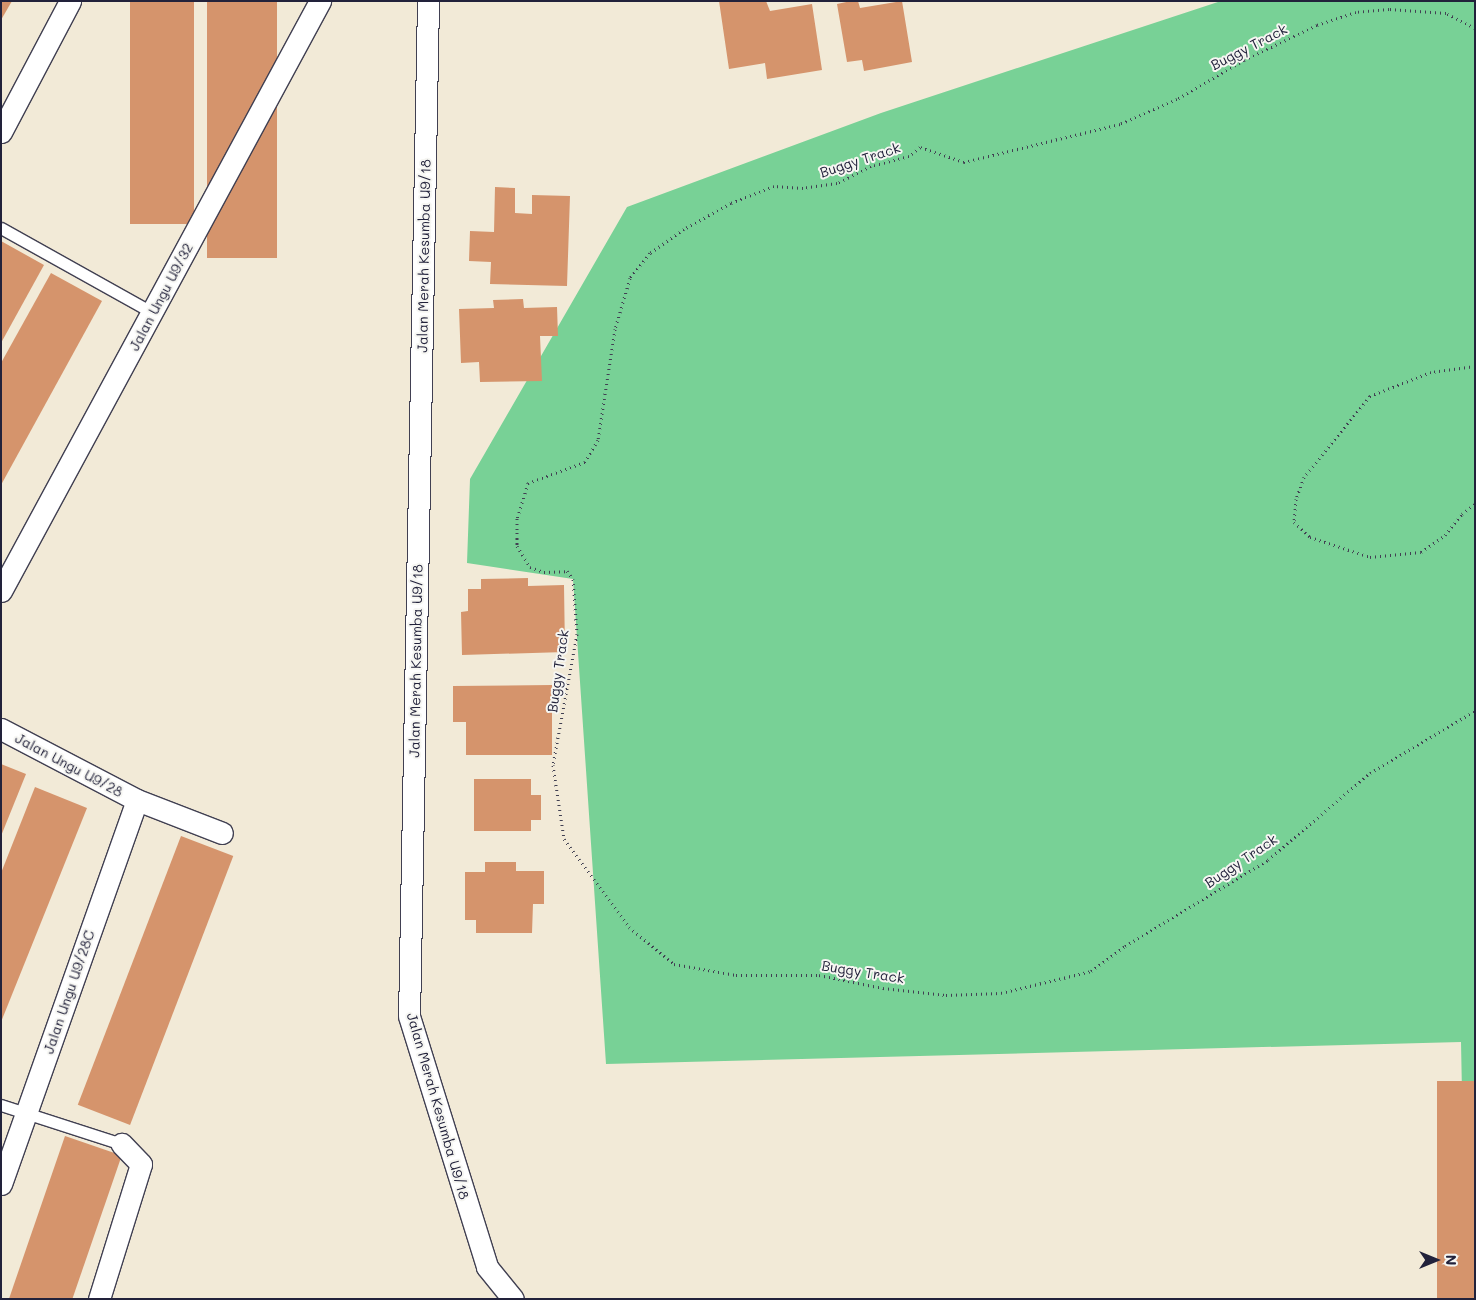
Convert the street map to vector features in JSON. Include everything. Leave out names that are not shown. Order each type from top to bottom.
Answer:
[{"type":"street","points":[[1,132],[70,1]]},
{"type":"street","name":"Jalan Ungu U9/32","points":[[1,591],[320,1]]},
{"type":"street","name":"Jalan Merah Kesumba U9/18","points":[[428,1],[409,1016],[487,1267],[513,1299]]},
{"type":"street","name":"Jalan Ungu U9/28","points":[[1,729],[137,800],[222,833]]},
{"type":"street","name":"Jalan Ungu U9/28C","points":[[1,1184],[137,800]]},
{"type":"street","points":[[99,1299],[141,1164],[122,1144]]},
{"type":"lane","points":[[1,228],[153,313]]},
{"type":"lane","points":[[1,1105],[122,1144]]},
{"type":"path","name":"Buggy Track","points":[[1475,28],[1446,13],[1390,8],[1356,12],[1293,37],[1244,60],[1177,99],[1120,124],[964,162],[920,147],[909,156],[871,166],[837,182],[803,188],[774,186],[711,213],[650,254],[630,278],[615,329],[598,440],[585,462],[528,483],[517,518],[517,546],[530,567],[544,572],[567,571],[573,579],[577,634],[553,765],[564,839],[629,927],[674,964],[736,975],[819,975],[884,988],[946,995],[1001,993],[1091,971],[1125,946],[1268,860],[1370,773],[1475,711]]},
{"type":"path","points":[[1475,366],[1431,372],[1370,396],[1304,476],[1296,499],[1294,522],[1310,537],[1370,557],[1422,552],[1444,536],[1462,514],[1475,504]]},
{"type":"green space","points":[[1221,1],[1475,1],[1475,1299],[1466,1299],[1461,1042],[606,1064],[573,579],[467,563],[470,479],[627,207],[881,113]]},
{"type":"building","points":[[1,1],[12,1],[1,20]]},
{"type":"building","points":[[130,1],[194,1],[194,224],[130,224]]},
{"type":"building","points":[[207,1],[277,1],[277,258],[207,258]]},
{"type":"building","points":[[719,1],[766,1],[770,11],[812,4],[822,70],[767,79],[765,63],[729,69]]},
{"type":"building","points":[[858,1],[860,8],[902,1],[912,62],[864,71],[862,60],[847,62],[837,4]]},
{"type":"building","points":[[495,187],[515,188],[515,213],[532,214],[532,195],[570,196],[567,286],[490,284],[491,262],[469,261],[470,231],[494,232]]},
{"type":"building","points":[[1,241],[44,265],[1,343]]},
{"type":"building","points":[[51,273],[102,301],[1,485],[1,363]]},
{"type":"building","points":[[523,299],[524,308],[557,307],[558,336],[540,336],[542,381],[480,382],[479,362],[461,363],[459,309],[494,308],[493,300]]},
{"type":"building","points":[[528,578],[528,586],[564,585],[565,652],[462,655],[461,612],[468,611],[468,589],[481,589],[481,579]]},
{"type":"building","points":[[552,685],[552,755],[466,755],[466,722],[453,722],[453,686]]},
{"type":"building","points":[[1,764],[26,774],[1,836]]},
{"type":"building","points":[[474,779],[531,779],[531,795],[541,795],[541,820],[531,820],[531,831],[474,831]]},
{"type":"building","points":[[35,787],[87,808],[1,1022],[1,873]]},
{"type":"building","points":[[181,836],[233,856],[130,1125],[78,1105]]},
{"type":"building","points":[[485,862],[516,862],[516,871],[544,871],[544,904],[533,904],[532,933],[476,933],[476,920],[465,920],[465,872],[485,872]]},
{"type":"building","points":[[1437,1081],[1475,1081],[1475,1299],[1437,1299]]},
{"type":"building","points":[[65,1136],[122,1156],[72,1299],[9,1299]]}]
